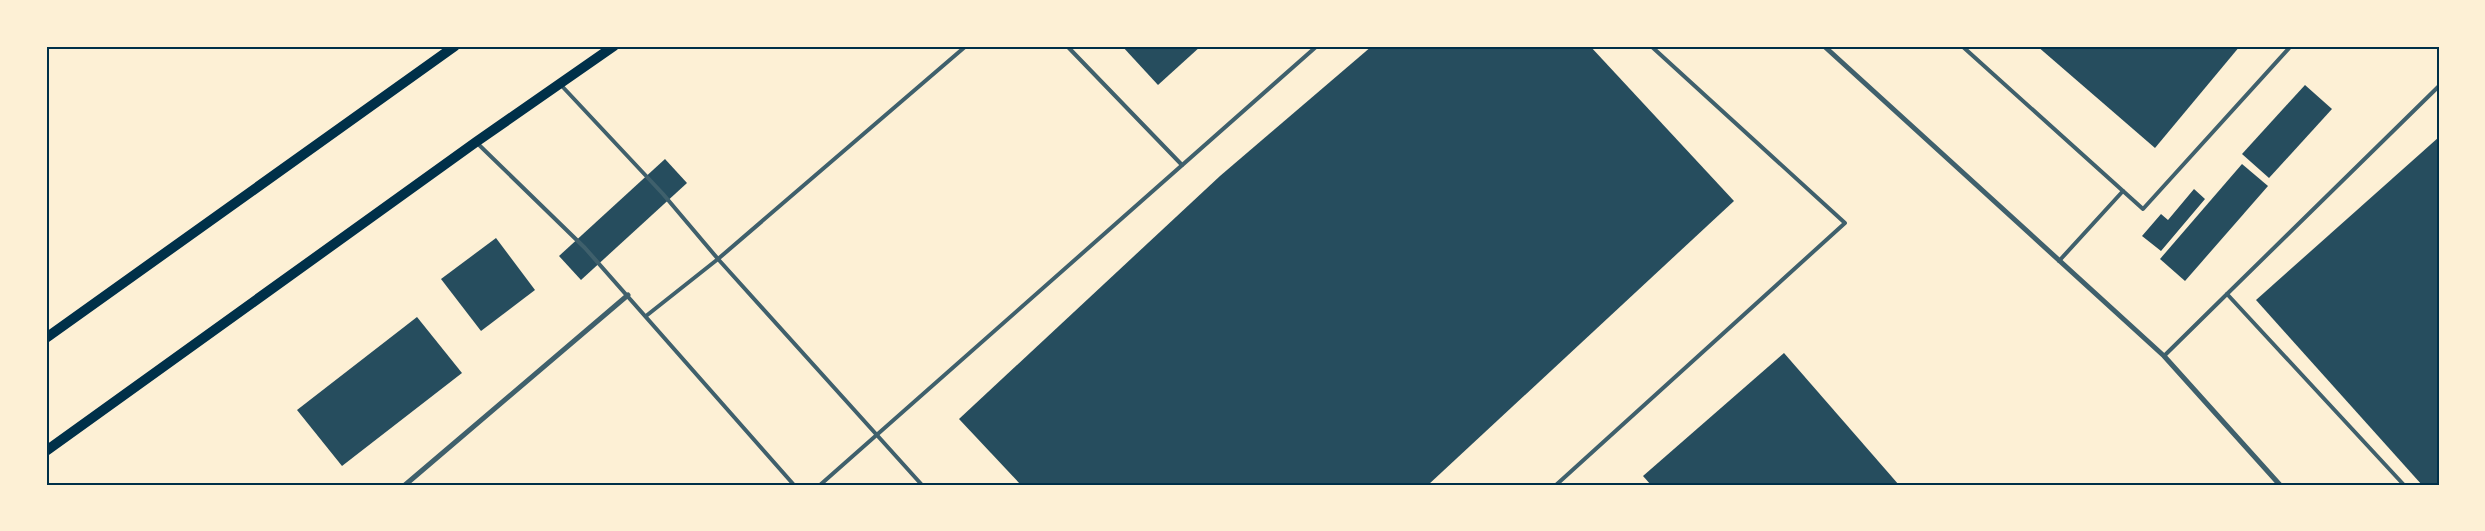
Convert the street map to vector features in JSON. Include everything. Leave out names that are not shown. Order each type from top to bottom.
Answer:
[{"type":"main road","points":[[46,338],[455,46]]},
{"type":"main road","points":[[46,451],[476,142],[614,46]]},
{"type":"street","points":[[1824,46],[2164,356],[2280,485]]},
{"type":"street","points":[[405,485],[628,295]]},
{"type":"lane","points":[[646,316],[718,259],[966,46]]},
{"type":"lane","points":[[1067,46],[1182,165]]},
{"type":"lane","points":[[820,485],[1317,46]]},
{"type":"lane","points":[[1556,485],[1845,223],[1651,46]]},
{"type":"lane","points":[[1962,46],[2143,209],[2291,46]]},
{"type":"lane","points":[[560,84],[663,194],[718,259],[922,485]]},
{"type":"lane","points":[[2164,356],[2439,86]]},
{"type":"lane","points":[[476,142],[585,248],[794,485]]},
{"type":"lane","points":[[2059,261],[2122,191]]},
{"type":"lane","points":[[2227,294],[2404,485]]},
{"type":"building","points":[[1122,46],[1201,46],[1158,85]]},
{"type":"building","points":[[1372,46],[1590,46],[1734,201],[1428,485],[1021,485],[959,419],[1220,176]]},
{"type":"building","points":[[2037,46],[2240,46],[2155,148]]},
{"type":"building","points":[[2305,85],[2332,109],[2269,178],[2242,154]]},
{"type":"building","points":[[2439,137],[2439,485],[2422,485],[2256,300]]},
{"type":"building","points":[[665,159],[687,183],[581,280],[559,256]]},
{"type":"building","points":[[2242,164],[2268,186],[2185,281],[2160,259]]},
{"type":"building","points":[[2194,189],[2205,199],[2161,251],[2142,236],[2161,214],[2168,220]]},
{"type":"building","points":[[496,238],[535,290],[481,331],[441,279]]},
{"type":"building","points":[[417,317],[462,373],[342,466],[297,410]]},
{"type":"building","points":[[1784,353],[1899,485],[1651,485],[1643,476]]}]
